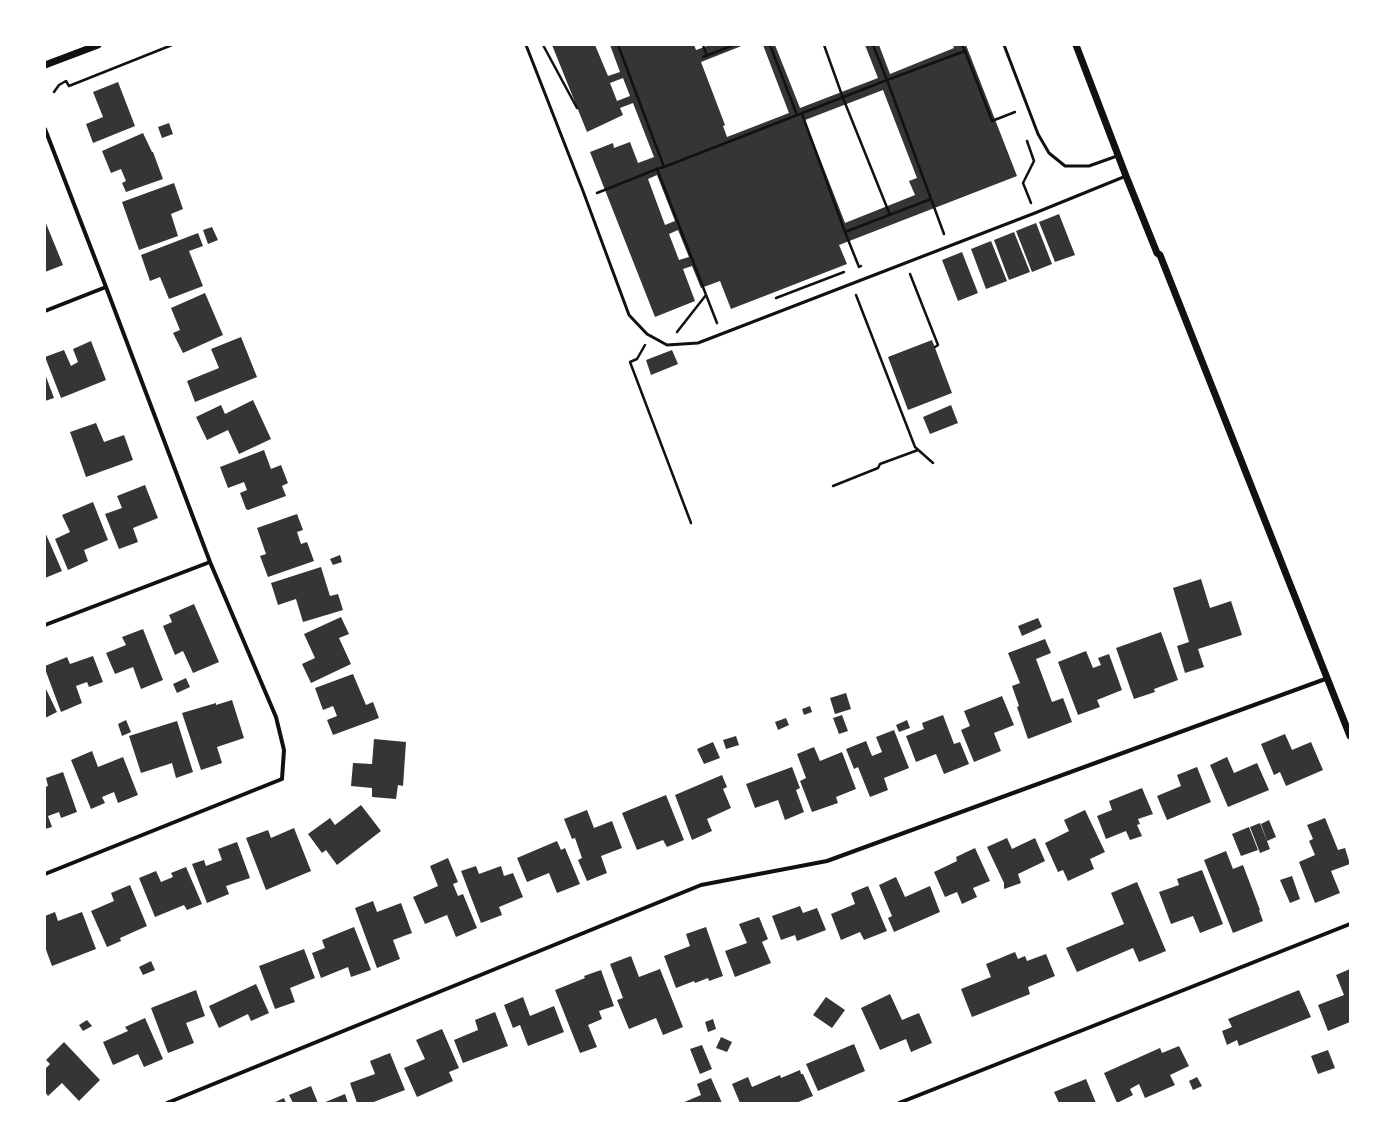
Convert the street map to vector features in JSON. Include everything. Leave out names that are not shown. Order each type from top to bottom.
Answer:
[{"type":"street","points":[[45,66],[98,45]]},
{"type":"street","points":[[1076,45],[1126,176],[1157,253],[1160,255],[1350,736]]},
{"type":"street","points":[[45,129],[210,562],[276,718],[284,750],[282,779],[45,874]]},
{"type":"street","points":[[45,311],[106,287]]},
{"type":"street","points":[[45,625],[210,562]]},
{"type":"street","points":[[167,1103],[701,885],[827,861],[1328,678]]},
{"type":"street","points":[[899,1103],[1350,924]]},
{"type":"lane","points":[[526,45],[629,315],[647,334],[666,345],[698,343],[1126,176]]},
{"type":"lane","points":[[1004,45],[1038,134],[1049,153],[1064,166],[1089,166],[1119,156]]},
{"type":"path","points":[[54,92],[59,85],[66,81],[69,86],[172,45]]},
{"type":"path","points":[[543,45],[578,108]]},
{"type":"path","points":[[618,45],[664,167]]},
{"type":"path","points":[[703,45],[707,56]]},
{"type":"path","points":[[703,57],[734,45]]},
{"type":"path","points":[[770,45],[798,115]]},
{"type":"path","points":[[824,45],[843,98],[890,215]]},
{"type":"path","points":[[873,45],[945,234],[938,236]]},
{"type":"path","points":[[962,45],[992,121],[1015,112],[1018,119]]},
{"type":"path","points":[[585,197],[964,50]]},
{"type":"path","points":[[966,56],[970,54]]},
{"type":"path","points":[[802,114],[858,266],[865,264]]},
{"type":"path","points":[[1026,140],[1034,161],[1023,183],[1034,213]]},
{"type":"path","points":[[657,169],[721,334]]},
{"type":"path","points":[[845,232],[931,199]]},
{"type":"path","points":[[909,272],[938,345],[934,347]]},
{"type":"path","points":[[862,291],[855,294],[915,447],[933,463]]},
{"type":"path","points":[[677,333],[706,295]]},
{"type":"path","points":[[651,336],[637,359],[630,362],[691,523]]},
{"type":"path","points":[[833,486],[878,468],[880,464],[918,450]]},
{"type":"building","points":[[552,45],[595,45],[608,76],[620,72],[610,45],[694,45],[696,50],[710,45],[744,45],[701,62],[725,125],[723,126],[727,137],[789,113],[763,45],[775,45],[800,108],[878,78],[865,45],[879,45],[890,74],[954,48],[953,45],[966,45],[1017,176],[839,245],[847,264],[731,309],[720,281],[701,288],[692,266],[683,269],[695,301],[655,317],[590,152],[613,143],[614,148],[630,142],[638,163],[654,157],[633,103],[620,108],[623,115],[587,132]],"holes":[[[623,78],[630,96],[617,101],[610,83]],[[883,90],[917,178],[909,181],[915,195],[845,223],[805,120]],[[657,175],[675,221],[665,225],[648,179]],[[678,230],[689,257],[679,260],[669,234]]]},
{"type":"building","points":[[118,82],[135,126],[93,143],[86,124],[103,117],[93,92]]},
{"type":"building","points":[[169,123],[173,134],[162,138],[158,127]]},
{"type":"building","points":[[143,133],[153,152],[163,179],[126,192],[122,183],[126,181],[121,169],[111,173],[102,151]]},
{"type":"building","points":[[174,183],[183,209],[171,214],[178,236],[139,250],[122,202]]},
{"type":"building","points":[[1059,214],[1075,255],[1055,262],[1039,222]]},
{"type":"building","points":[[45,221],[63,265],[45,272]]},
{"type":"building","points":[[1036,223],[1052,264],[1032,272],[1016,231]]},
{"type":"building","points":[[212,227],[218,240],[208,244],[203,230]]},
{"type":"building","points":[[1014,232],[1030,272],[1009,280],[994,240]]},
{"type":"building","points":[[198,233],[203,246],[189,251],[203,286],[169,299],[160,277],[150,281],[141,255]]},
{"type":"building","points":[[991,241],[1007,281],[986,289],[971,249]]},
{"type":"building","points":[[962,252],[978,293],[958,301],[942,260]]},
{"type":"building","points":[[205,293],[223,335],[183,353],[173,333],[180,330],[171,308]]},
{"type":"building","points":[[241,337],[257,377],[195,402],[187,381],[219,368],[211,349]]},
{"type":"building","points":[[932,340],[952,393],[908,410],[888,357]]},
{"type":"building","points":[[91,341],[106,380],[61,398],[45,357],[64,350],[71,366],[78,362],[73,349]]},
{"type":"building","points":[[672,350],[678,364],[651,375],[646,360]]},
{"type":"building","points":[[45,374],[54,398],[45,401]]},
{"type":"building","points":[[253,400],[271,439],[239,454],[228,430],[207,440],[196,417],[221,405],[225,414]]},
{"type":"building","points":[[951,405],[958,423],[930,434],[923,417]]},
{"type":"building","points":[[96,423],[104,442],[124,435],[133,460],[86,477],[70,432]]},
{"type":"building","points":[[264,450],[271,469],[281,465],[288,483],[282,486],[286,496],[248,510],[246,509],[240,493],[247,490],[244,482],[228,488],[220,467]]},
{"type":"building","points":[[145,485],[158,518],[133,528],[138,542],[119,549],[105,514],[122,508],[117,496]]},
{"type":"building","points":[[93,502],[108,540],[84,550],[88,561],[68,570],[55,539],[70,532],[62,515]]},
{"type":"building","points":[[297,514],[303,530],[297,532],[301,544],[307,542],[314,561],[268,577],[260,556],[266,554],[257,528]]},
{"type":"building","points":[[45,532],[62,571],[45,578]]},
{"type":"building","points":[[340,555],[342,562],[333,565],[330,559]]},
{"type":"building","points":[[321,567],[330,596],[338,594],[343,610],[303,622],[296,599],[278,605],[271,583]]},
{"type":"building","points":[[1201,579],[1210,608],[1231,601],[1242,635],[1198,649],[1204,667],[1185,673],[1177,646],[1189,642],[1173,588]]},
{"type":"building","points":[[194,604],[219,662],[193,673],[183,651],[175,655],[163,626],[172,622],[169,615]]},
{"type":"building","points":[[341,617],[349,634],[339,638],[351,664],[311,683],[302,664],[315,658],[304,634]]},
{"type":"building","points":[[1038,618],[1042,627],[1022,636],[1018,626]]},
{"type":"building","points":[[143,629],[163,680],[141,689],[133,667],[115,674],[106,653],[126,645],[122,637]]},
{"type":"building","points":[[1161,632],[1178,680],[1154,689],[1155,692],[1134,699],[1116,648]]},
{"type":"building","points":[[1045,639],[1051,653],[1036,659],[1052,702],[1063,698],[1072,722],[1028,739],[1017,707],[1019,706],[1012,686],[1020,683],[1008,653]]},
{"type":"building","points":[[1086,651],[1093,668],[1101,665],[1098,658],[1109,654],[1122,690],[1097,700],[1100,707],[1078,715],[1058,662]]},
{"type":"building","points":[[93,656],[103,682],[89,687],[87,682],[76,686],[82,703],[61,712],[45,666],[67,657],[70,664]]},
{"type":"building","points":[[353,674],[366,705],[373,702],[379,718],[333,735],[327,720],[337,716],[333,706],[323,710],[315,688]]},
{"type":"building","points":[[186,678],[190,687],[177,693],[173,684]]},
{"type":"building","points":[[45,687],[57,712],[45,718]]},
{"type":"building","points":[[846,693],[851,709],[835,714],[830,698]]},
{"type":"building","points":[[1002,696],[1014,725],[994,733],[1001,751],[974,762],[961,730],[970,726],[964,711]]},
{"type":"building","points":[[232,700],[244,738],[217,747],[222,763],[201,770],[182,713]]},
{"type":"building","points":[[810,706],[812,712],[804,715],[802,709]]},
{"type":"building","points":[[842,715],[848,731],[839,734],[833,718]]},
{"type":"building","points":[[943,715],[954,744],[960,742],[969,764],[944,774],[936,754],[916,762],[906,736],[924,729],[922,723]]},
{"type":"building","points":[[786,718],[789,725],[778,730],[775,722]]},
{"type":"building","points":[[126,720],[131,732],[122,736],[118,724]]},
{"type":"building","points":[[907,720],[910,728],[899,732],[896,725]]},
{"type":"building","points":[[177,721],[193,772],[176,778],[172,763],[141,773],[129,736]]},
{"type":"building","points":[[894,730],[909,768],[884,778],[888,790],[870,797],[858,767],[854,769],[846,749],[866,741],[872,756],[882,752],[876,737]]},
{"type":"building","points":[[1285,734],[1292,750],[1311,742],[1323,770],[1286,786],[1280,772],[1274,775],[1261,744]]},
{"type":"building","points":[[736,736],[739,745],[726,749],[723,740]]},
{"type":"building","points":[[374,739],[406,742],[403,786],[398,785],[396,799],[372,797],[372,788],[351,786],[353,763],[372,764]]},
{"type":"building","points":[[713,742],[720,758],[704,764],[697,749]]},
{"type":"building","points":[[814,747],[820,761],[842,752],[856,789],[836,797],[838,803],[812,812],[800,781],[806,778],[797,754]]},
{"type":"building","points":[[92,751],[98,767],[123,757],[138,795],[118,803],[114,792],[102,797],[105,803],[91,809],[71,760]]},
{"type":"building","points":[[1227,757],[1234,773],[1257,763],[1269,790],[1228,807],[1210,765]]},
{"type":"building","points":[[792,767],[800,788],[796,790],[804,812],[785,820],[778,800],[755,808],[746,784]]},
{"type":"building","points":[[1197,767],[1211,802],[1167,820],[1157,796],[1181,786],[1177,775]]},
{"type":"building","points":[[63,772],[77,812],[61,818],[59,812],[48,816],[52,827],[45,829],[45,787],[48,786],[46,778]]},
{"type":"building","points":[[722,775],[727,787],[723,789],[731,808],[707,819],[712,831],[692,840],[675,795]]},
{"type":"building","points":[[1142,788],[1153,814],[1138,819],[1140,824],[1137,825],[1142,836],[1130,840],[1126,831],[1106,839],[1097,816],[1112,810],[1109,801]]},
{"type":"building","points":[[666,795],[684,840],[667,847],[663,840],[637,850],[622,813]]},
{"type":"building","points":[[361,805],[381,831],[337,865],[326,850],[322,853],[308,834],[330,818],[335,825]]},
{"type":"building","points":[[587,810],[594,828],[612,821],[622,848],[601,856],[607,873],[587,881],[578,860],[582,858],[575,838],[572,839],[564,819]]},
{"type":"building","points":[[1085,810],[1105,852],[1090,859],[1094,869],[1068,881],[1063,870],[1058,872],[1045,843],[1069,831],[1064,820]]},
{"type":"building","points":[[1325,818],[1338,850],[1345,848],[1350,864],[1331,871],[1340,893],[1315,903],[1299,862],[1315,855],[1309,841],[1313,839],[1307,825]]},
{"type":"building","points":[[1269,820],[1276,837],[1267,841],[1261,824]]},
{"type":"building","points":[[1260,823],[1270,849],[1260,853],[1250,827]]},
{"type":"building","points":[[1249,827],[1258,850],[1241,856],[1232,834]]},
{"type":"building","points":[[294,828],[311,871],[266,890],[246,838],[268,830],[271,838]]},
{"type":"building","points":[[1007,838],[1012,849],[1035,838],[1045,861],[1018,874],[1021,883],[1004,889],[1004,883],[987,847]]},
{"type":"building","points":[[557,841],[561,850],[565,848],[580,884],[557,893],[549,873],[527,882],[517,858]]},
{"type":"building","points":[[237,842],[250,878],[226,886],[229,894],[207,903],[192,864],[204,860],[206,866],[222,860],[218,849]]},
{"type":"building","points":[[975,848],[990,881],[973,888],[977,897],[962,904],[957,892],[945,897],[934,872],[957,861],[956,857]]},
{"type":"building","points":[[1226,851],[1233,869],[1243,865],[1263,921],[1233,933],[1204,860]]},
{"type":"building","points":[[448,858],[458,882],[453,884],[458,896],[463,894],[477,928],[456,937],[447,915],[425,924],[413,897],[438,886],[430,866]]},
{"type":"building","points":[[476,866],[479,874],[501,866],[504,876],[513,873],[523,897],[499,907],[502,915],[481,923],[461,871]]},
{"type":"building","points":[[186,867],[202,904],[187,910],[184,905],[155,917],[139,878],[156,871],[161,882],[173,877],[171,873]]},
{"type":"building","points":[[1202,870],[1223,924],[1200,933],[1193,916],[1171,924],[1159,892],[1179,885],[1177,879]]},
{"type":"building","points":[[1292,876],[1300,899],[1290,903],[1280,880]]},
{"type":"building","points":[[896,877],[905,897],[930,886],[940,912],[894,932],[888,918],[892,916],[879,885]]},
{"type":"building","points":[[1137,882],[1166,951],[1139,962],[1133,948],[1077,972],[1066,948],[1124,924],[1111,893]]},
{"type":"building","points":[[130,885],[147,926],[120,938],[121,941],[107,947],[91,911],[114,901],[111,893]]},
{"type":"building","points":[[868,886],[887,931],[864,940],[860,932],[841,940],[831,914],[855,904],[851,893]]},
{"type":"building","points":[[373,901],[377,912],[401,903],[412,933],[393,940],[400,959],[377,968],[355,908]]},
{"type":"building","points":[[800,906],[803,913],[817,908],[826,930],[797,941],[795,935],[781,940],[772,916]]},
{"type":"building","points":[[55,912],[58,921],[82,912],[96,949],[52,966],[45,947],[45,916]]},
{"type":"building","points":[[759,917],[768,939],[762,942],[771,963],[735,977],[725,951],[747,943],[739,924]]},
{"type":"building","points":[[354,927],[371,970],[351,977],[348,967],[321,978],[312,953],[325,948],[322,940]]},
{"type":"building","points":[[706,927],[723,976],[709,981],[708,978],[695,983],[694,981],[676,988],[664,956],[690,946],[686,934]]},
{"type":"building","points":[[304,949],[315,978],[290,988],[295,1002],[275,1009],[259,966]]},
{"type":"building","points":[[1015,952],[1018,959],[1025,956],[1027,961],[1046,954],[1055,976],[1028,987],[1030,994],[972,1017],[961,989],[991,977],[986,964]]},
{"type":"building","points":[[631,956],[639,977],[660,969],[683,1027],[663,1035],[656,1018],[629,1029],[617,1000],[623,998],[610,964]]},
{"type":"building","points":[[151,961],[155,970],[143,975],[139,967]]},
{"type":"building","points":[[1350,969],[1350,1022],[1328,1031],[1318,1005],[1344,995],[1336,975]]},
{"type":"building","points":[[601,970],[614,1006],[599,1011],[602,1019],[588,1025],[597,1047],[580,1053],[555,990],[585,978],[584,976]]},
{"type":"building","points":[[256,984],[269,1013],[251,1021],[248,1014],[219,1028],[209,1006]]},
{"type":"building","points":[[196,990],[205,1016],[186,1023],[194,1043],[168,1053],[151,1008]]},
{"type":"building","points":[[1299,990],[1311,1017],[1239,1046],[1237,1040],[1227,1045],[1222,1031],[1232,1027],[1228,1019]]},
{"type":"building","points":[[890,994],[902,1020],[919,1013],[932,1043],[911,1052],[906,1039],[880,1050],[861,1008]]},
{"type":"building","points":[[523,997],[530,1016],[554,1006],[564,1032],[528,1046],[520,1025],[513,1028],[504,1005]]},
{"type":"building","points":[[826,997],[845,1010],[832,1028],[813,1015]]},
{"type":"building","points":[[495,1012],[508,1046],[463,1063],[454,1040],[478,1030],[475,1020]]},
{"type":"building","points":[[145,1018],[163,1059],[144,1067],[138,1054],[113,1065],[103,1042],[128,1031],[125,1027]]},
{"type":"building","points":[[713,1019],[716,1029],[708,1032],[705,1022]]},
{"type":"building","points":[[87,1020],[92,1026],[83,1031],[79,1025]]},
{"type":"building","points":[[442,1029],[459,1068],[449,1072],[453,1081],[417,1097],[404,1068],[425,1059],[416,1040]]},
{"type":"building","points":[[721,1037],[732,1042],[727,1052],[716,1048]]},
{"type":"building","points":[[64,1042],[100,1080],[79,1101],[62,1083],[48,1096],[45,1092],[45,1069],[50,1064],[46,1060]]},
{"type":"building","points":[[854,1044],[865,1071],[818,1091],[806,1064]]},
{"type":"building","points":[[702,1045],[712,1069],[700,1074],[690,1049]]},
{"type":"building","points":[[1179,1046],[1189,1066],[1170,1075],[1175,1085],[1145,1098],[1139,1084],[1130,1089],[1133,1095],[1117,1103],[1104,1073],[1160,1048],[1162,1053]]},
{"type":"building","points":[[1328,1050],[1335,1068],[1318,1074],[1311,1056]]},
{"type":"building","points":[[390,1053],[405,1090],[371,1103],[357,1103],[350,1083],[375,1074],[370,1061]]},
{"type":"building","points":[[800,1070],[813,1096],[796,1103],[740,1103],[732,1084],[748,1077],[752,1087],[780,1075],[781,1078]]},
{"type":"building","points":[[1197,1077],[1202,1086],[1193,1090],[1189,1081]]},
{"type":"building","points":[[711,1078],[722,1103],[682,1103],[701,1095],[697,1084]]},
{"type":"building","points":[[1086,1079],[1096,1103],[1059,1103],[1054,1092]]},
{"type":"building","points":[[311,1086],[318,1103],[293,1103],[289,1095]]},
{"type":"building","points":[[345,1094],[348,1103],[323,1103]]},
{"type":"building","points":[[284,1098],[286,1103],[273,1103]]}]
